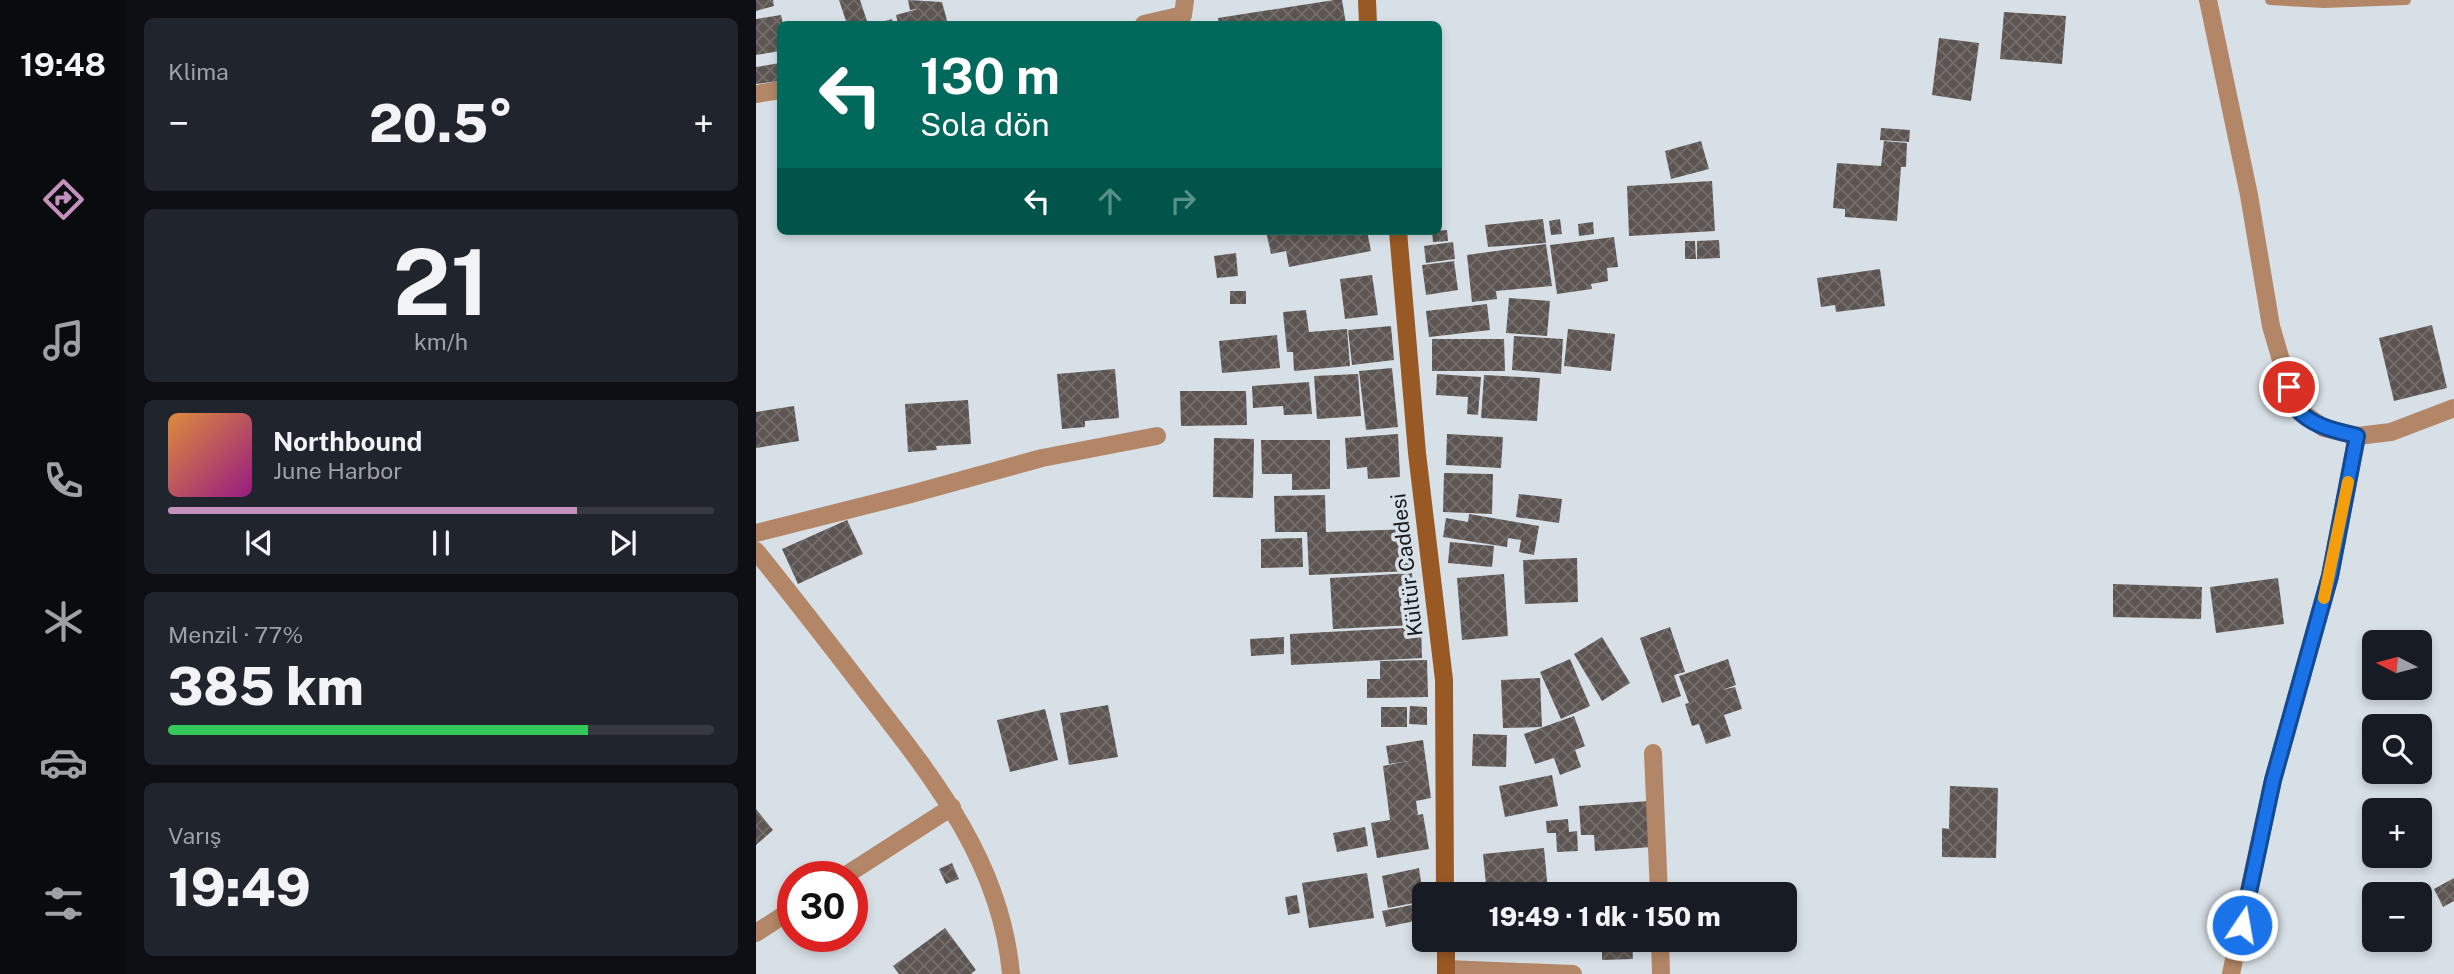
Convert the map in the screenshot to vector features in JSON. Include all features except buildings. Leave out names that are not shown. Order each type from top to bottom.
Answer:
[{"type":"street","points":[[1157,21],[1183,15],[1185,0]]},
{"type":"street","points":[[1367,0],[1368,21]]},
{"type":"street","points":[[2208,0],[2249,195],[2271,326],[2295,408],[2324,428],[2357,436],[2391,432],[2454,408]]},
{"type":"street","points":[[756,94],[777,90]]},
{"type":"street","name":"Kültür Caddesi","points":[[1398,235],[1417,453],[1444,680],[1445,882]]},
{"type":"street","points":[[756,533],[911,495],[1042,458],[1157,436]]},
{"type":"street","points":[[2231,974],[2273,780],[2330,576],[2357,436]]},
{"type":"street","points":[[756,551],[925,768],[952,807],[973,846],[1002,921],[1011,974]]},
{"type":"street","points":[[1653,753],[1658,882]]},
{"type":"street","points":[[868,861],[952,807]]},
{"type":"street","points":[[756,933],[777,919]]},
{"type":"street","points":[[1446,952],[1446,972],[1573,974]]},
{"type":"street","points":[[1660,952],[1661,974]]},
{"type":"lane","points":[[2270,0],[2324,3],[2406,0]]},
{"type":"slow traffic","points":[[2324,598],[2348,482]]},
{"type":"route","points":[[2242,925],[2273,780],[2330,576],[2357,436],[2324,428],[2295,408],[2289,387]]}]
